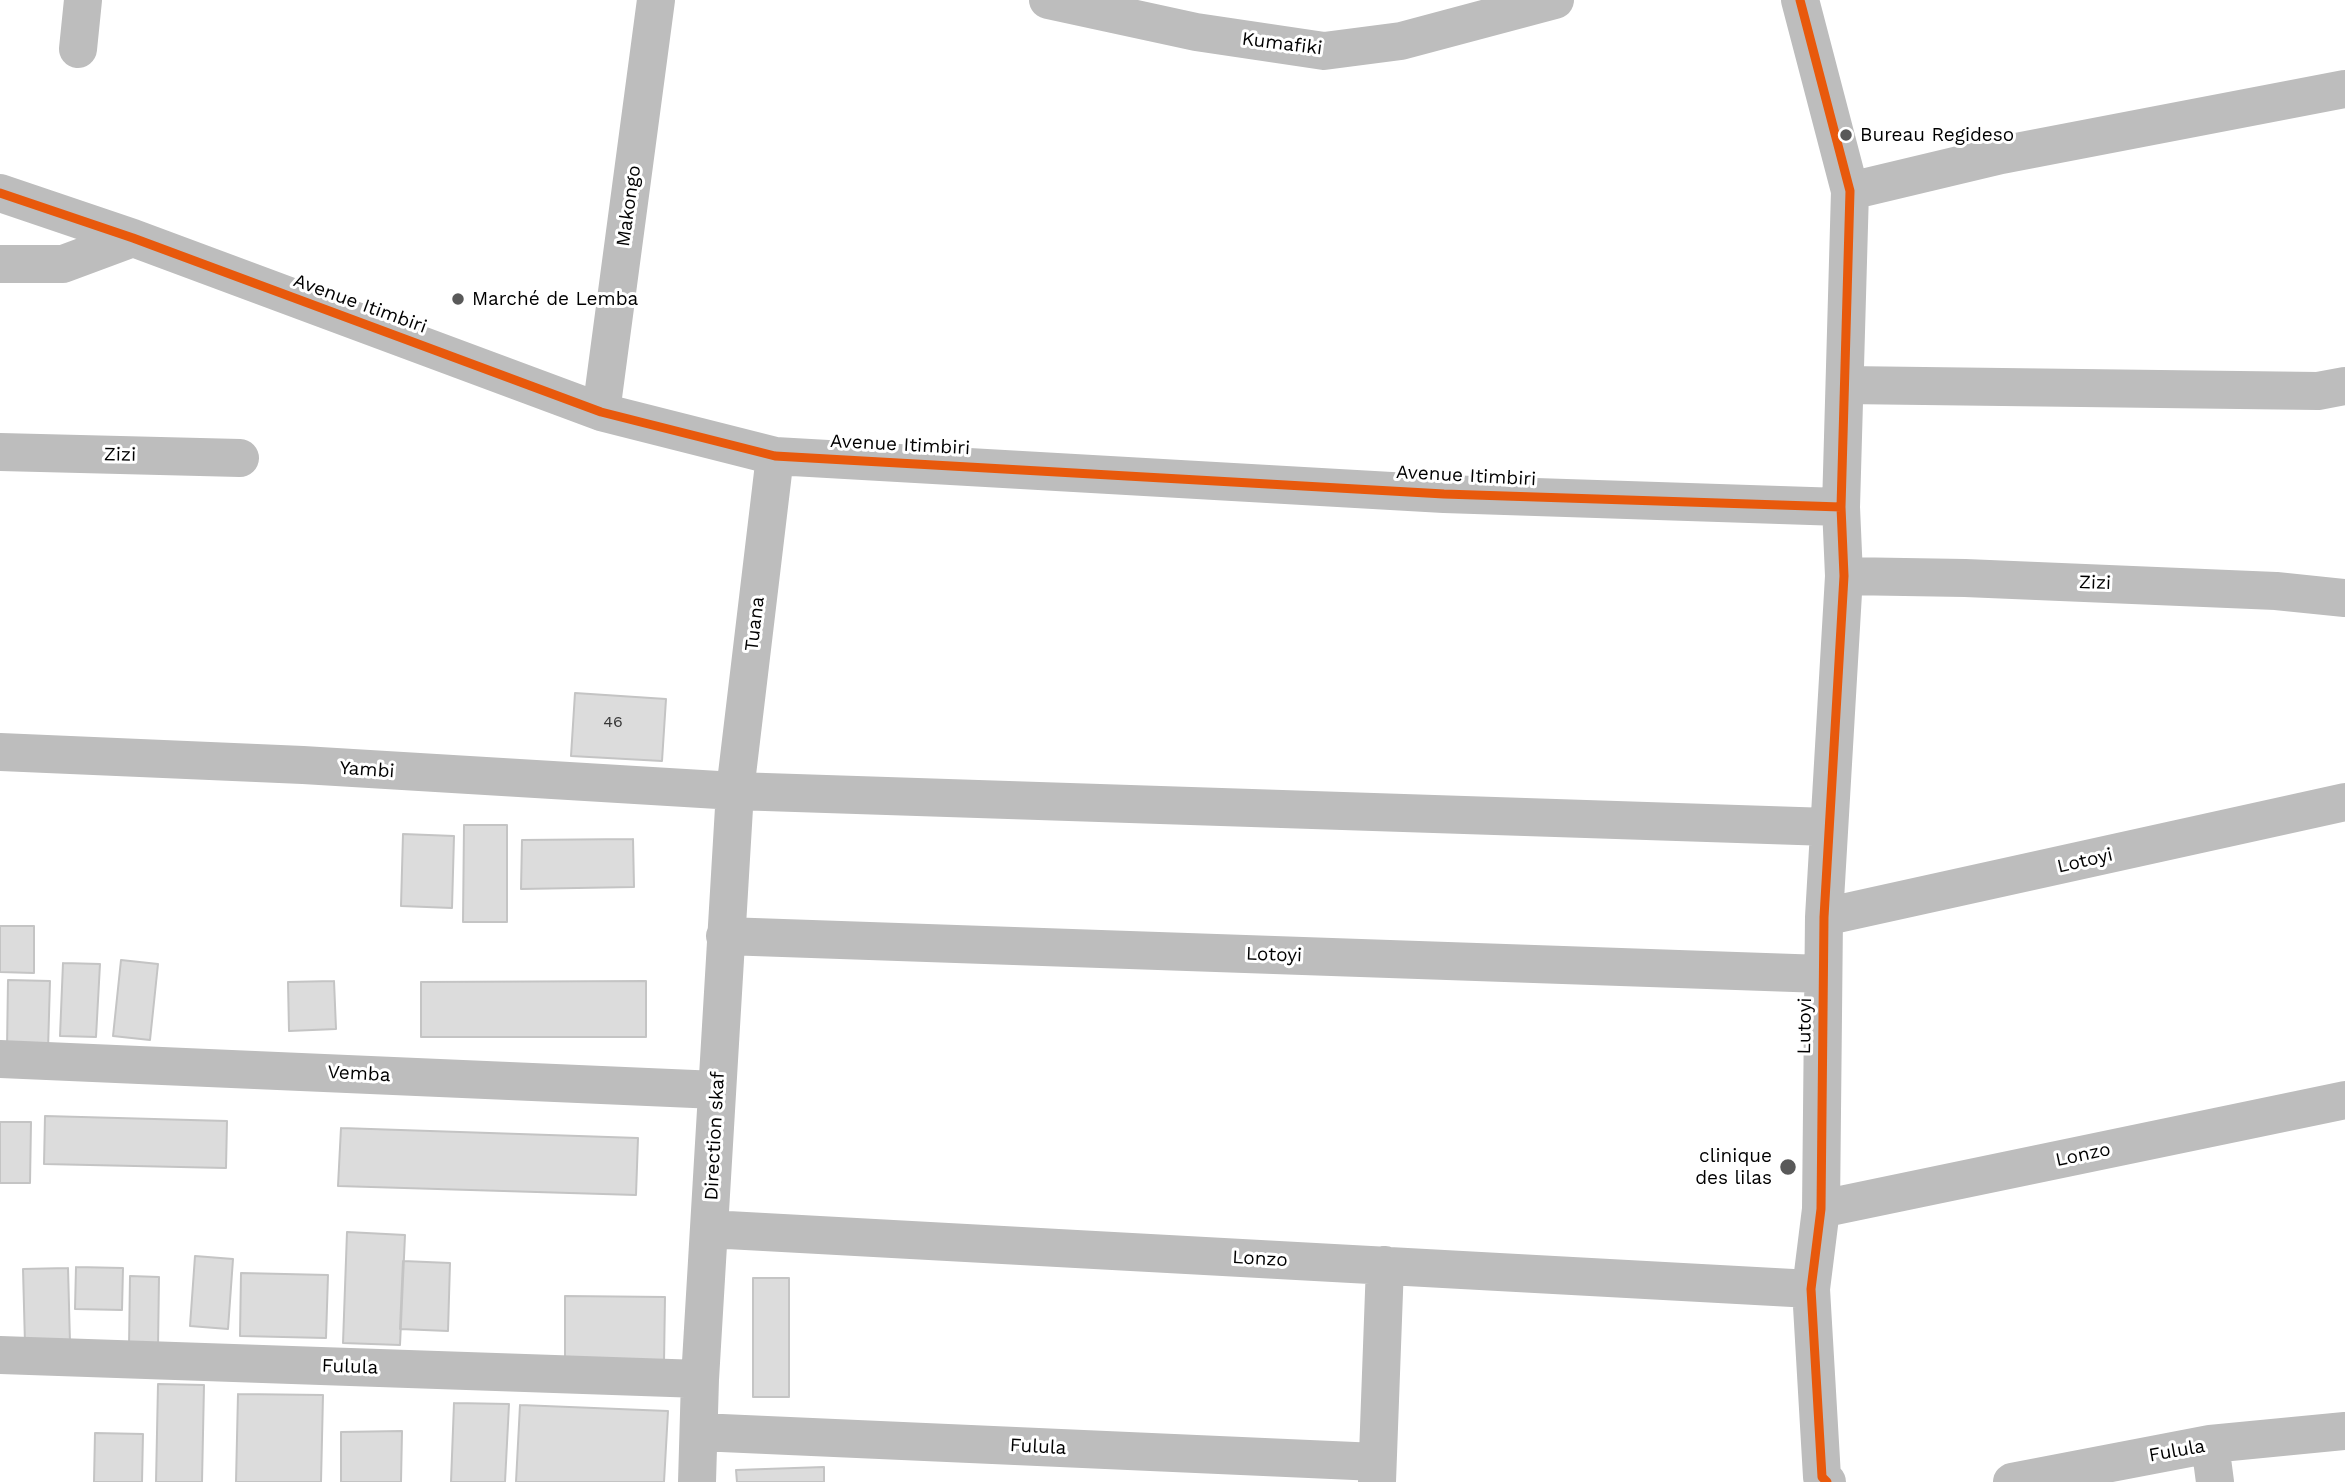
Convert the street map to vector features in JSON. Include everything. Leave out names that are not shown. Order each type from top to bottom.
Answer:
[{"type":"street","points":[[78,49],[83,0]]},
{"type":"street","name":"Makongo","points":[[601,412],[656,0]]},
{"type":"street","name":"Kumafiki","points":[[1048,0],[1196,32],[1324,51],[1401,41],[1555,0]]},
{"type":"street","name":"Lutoyi","points":[[1800,0],[1850,191],[1841,508],[1844,576],[1824,917],[1821,1209],[1811,1289],[1824,1479]]},
{"type":"street","points":[[1850,191],[2001,155],[2345,89]]},
{"type":"street","name":"Avenue Itimbiri","points":[[0,193],[133,238],[601,412],[775,456],[1444,494],[1841,508]]},
{"type":"street","points":[[0,264],[63,264],[133,238]]},
{"type":"street","points":[[1844,385],[2318,391],[2345,386]]},
{"type":"street","name":"Zizi","points":[[0,452],[240,458]]},
{"type":"street","name":"Tuana","points":[[734,791],[775,456]]},
{"type":"street","name":"Zizi","points":[[1844,576],[2208,588],[2345,598]]},
{"type":"street","name":"Yambi","points":[[0,752],[303,765],[734,791],[1829,827]]},
{"type":"street","name":"Direction skaf","points":[[697,1482],[734,791]]},
{"type":"street","name":"Lotoyi","points":[[1824,917],[1875,908],[2345,803]]},
{"type":"street","name":"Lotoyi","points":[[725,936],[1823,974]]},
{"type":"street","name":"Vemba","points":[[0,1059],[717,1090]]},
{"type":"street","name":"Lonzo","points":[[1821,1209],[2345,1100]]},
{"type":"street","name":"Lonzo","points":[[709,1229],[1811,1289]]},
{"type":"street","points":[[1377,1472],[1385,1265]]},
{"type":"street","name":"Fulula","points":[[0,1355],[701,1379]]},
{"type":"street","name":"Fulula","points":[[2012,1482],[2210,1444],[2345,1431]]},
{"type":"street","name":"Fulula","points":[[699,1432],[1377,1472]]},
{"type":"street","points":[[2210,1444],[2215,1482]]},
{"type":"building","points":[[575,693],[666,699],[662,761],[571,756]]},
{"type":"building","points":[[464,825],[507,825],[507,922],[463,922]]},
{"type":"building","points":[[403,834],[454,836],[452,908],[401,906]]},
{"type":"building","points":[[633,839],[634,887],[521,889],[522,840]]},
{"type":"building","points":[[0,926],[34,926],[34,973],[0,972]]},
{"type":"building","points":[[121,960],[158,964],[150,1040],[113,1036]]},
{"type":"building","points":[[63,963],[100,964],[96,1037],[60,1036]]},
{"type":"building","points":[[8,980],[50,981],[48,1050],[7,1049]]},
{"type":"building","points":[[334,981],[336,1029],[289,1031],[288,982]]},
{"type":"building","points":[[646,981],[646,1037],[421,1037],[421,982]]},
{"type":"building","points":[[45,1116],[227,1121],[226,1168],[44,1164]]},
{"type":"building","points":[[0,1122],[31,1122],[30,1183],[0,1183]]},
{"type":"building","points":[[341,1128],[638,1138],[636,1195],[338,1186]]},
{"type":"building","points":[[347,1232],[405,1235],[400,1345],[343,1343]]},
{"type":"building","points":[[195,1256],[233,1259],[228,1329],[190,1326]]},
{"type":"building","points":[[403,1261],[450,1263],[448,1331],[400,1329]]},
{"type":"building","points":[[76,1267],[123,1268],[122,1310],[75,1309]]},
{"type":"building","points":[[68,1268],[70,1343],[25,1344],[23,1269]]},
{"type":"building","points":[[241,1273],[328,1275],[326,1338],[240,1336]]},
{"type":"building","points":[[130,1276],[159,1277],[158,1347],[129,1347]]},
{"type":"building","points":[[753,1278],[789,1278],[789,1397],[753,1397]]},
{"type":"building","points":[[565,1296],[665,1297],[664,1363],[565,1363]]},
{"type":"building","points":[[158,1384],[204,1385],[202,1482],[156,1482]]},
{"type":"building","points":[[238,1394],[323,1395],[321,1482],[236,1482]]},
{"type":"building","points":[[454,1403],[509,1404],[505,1482],[451,1482]]},
{"type":"building","points":[[520,1405],[668,1411],[664,1482],[516,1482]]},
{"type":"building","points":[[402,1431],[401,1482],[341,1482],[341,1432]]},
{"type":"building","points":[[95,1433],[143,1434],[142,1482],[94,1482]]},
{"type":"building","points":[[824,1467],[824,1482],[737,1482],[736,1470]]},
{"type":"cycle path","points":[[1800,0],[1850,191],[1841,507],[1844,576],[1824,917],[1821,1209],[1811,1289],[1822,1477],[1827,1482]]},
{"type":"cycle path","points":[[0,193],[133,238],[601,412],[775,456],[1444,494],[1841,507]]},
{"type":"place","name":"Bureau Regideso","points":[[1846,135]]},
{"type":"place","name":"Marché de Lemba","points":[[458,299]]},
{"type":"place","name":"clinique des lilas","points":[[1788,1167]]}]
